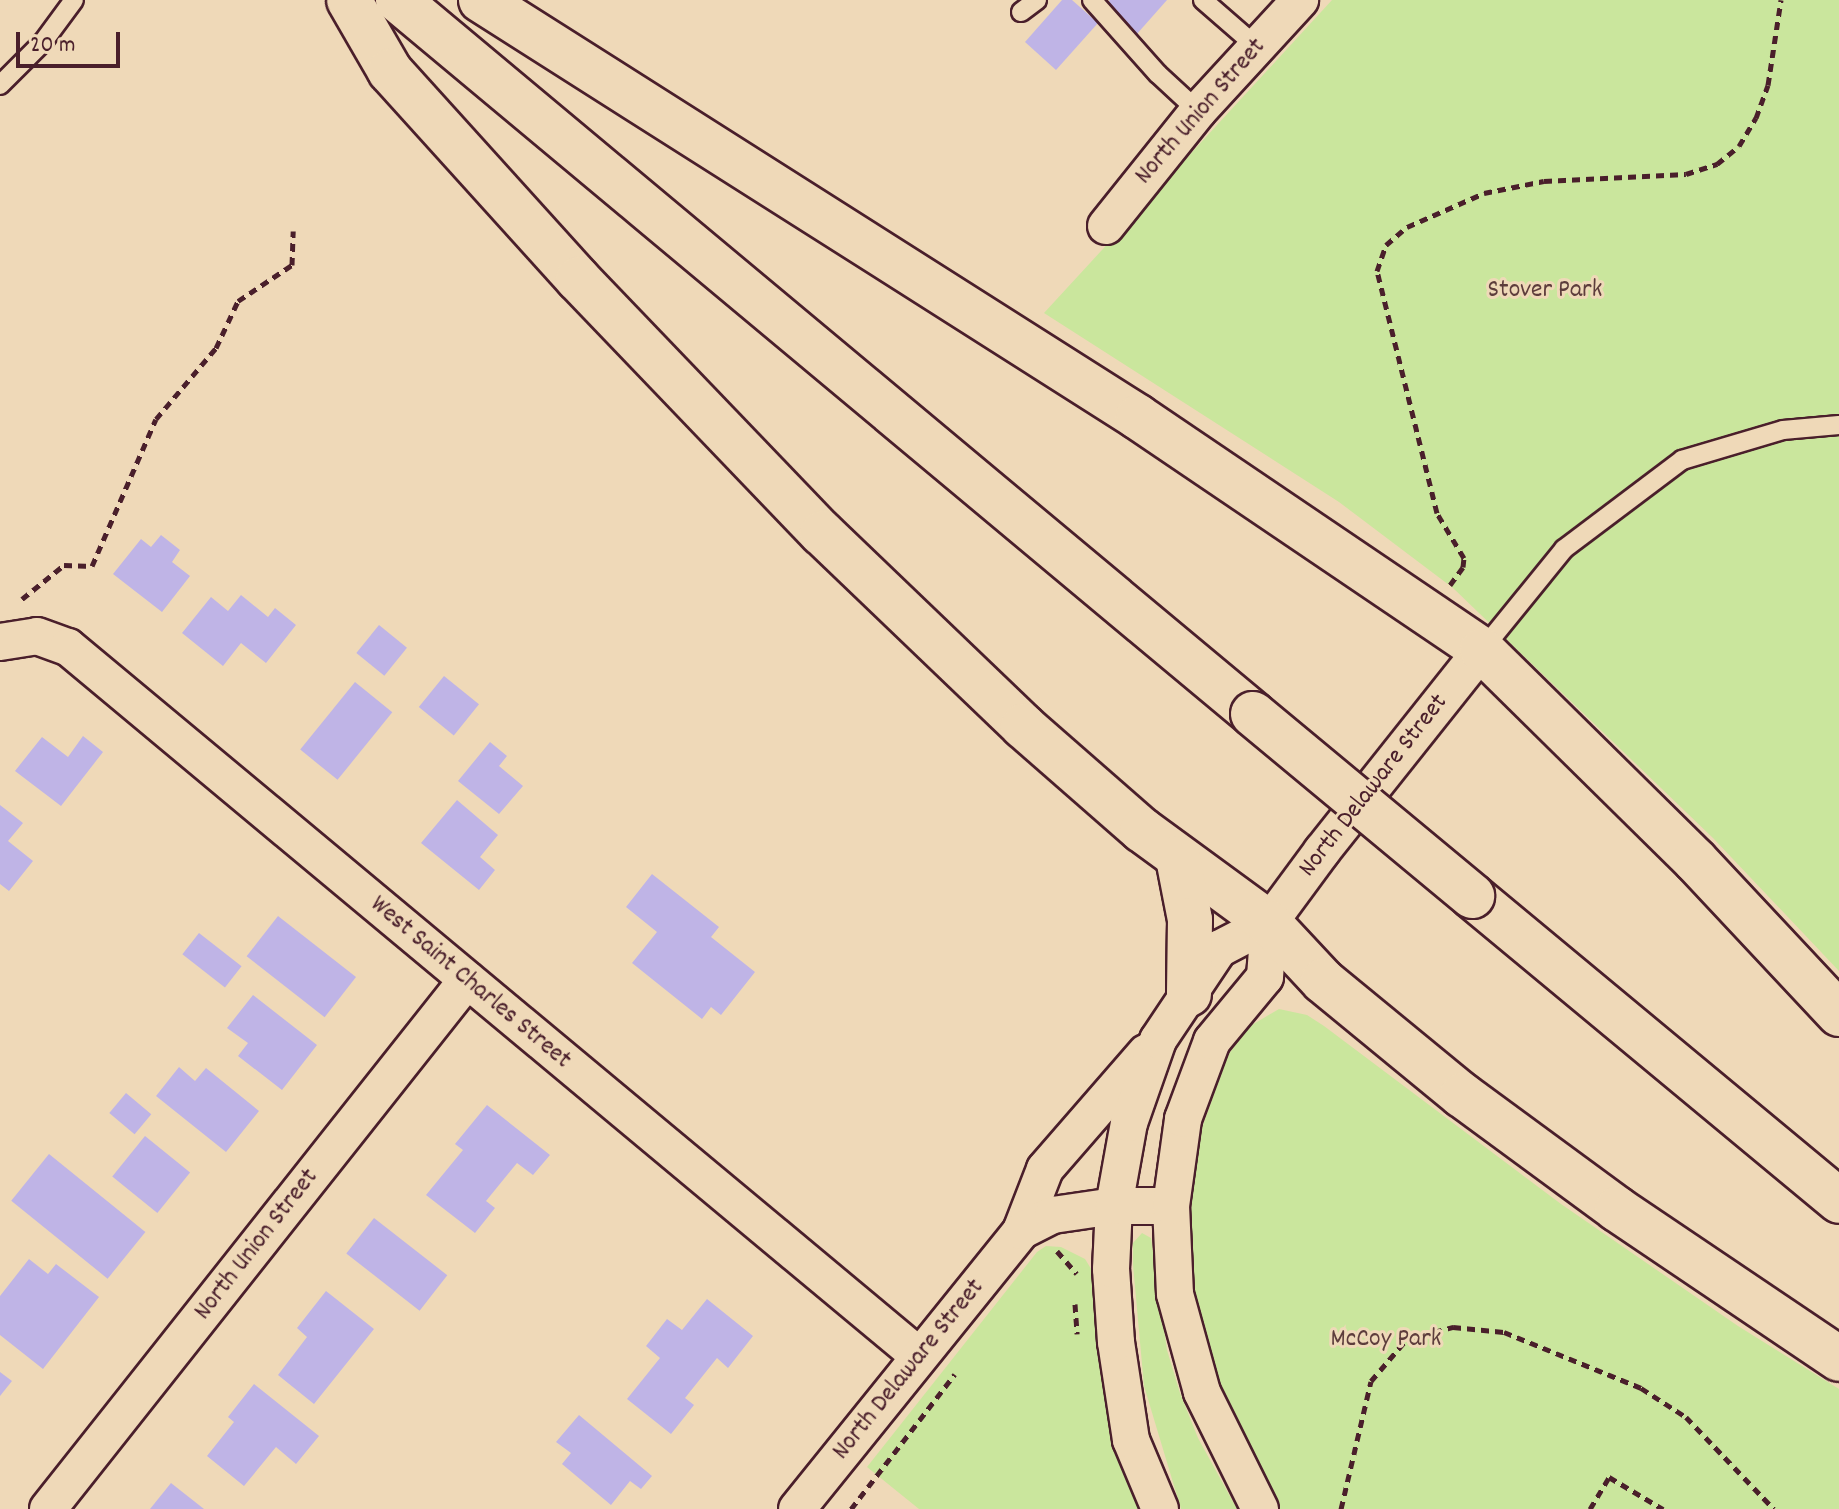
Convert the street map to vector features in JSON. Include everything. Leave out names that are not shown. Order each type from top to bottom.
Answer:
[{"type":"main road","points":[[349,0],[390,71],[680,388],[822,533],[1023,726],[1178,858],[1269,923],[1323,981],[1462,1095],[1617,1209],[1839,1359]]},
{"type":"main road","points":[[398,0],[1839,1201]]},
{"type":"main road","points":[[494,3],[1138,417],[1482,650],[1695,860],[1839,1014]]},
{"type":"main road","points":[[1178,858],[1190,920],[1189,994]]},
{"type":"street","name":"North Union Street","points":[[1106,226],[1198,111],[1300,0]]},
{"type":"street","name":"West Saint Charles Street","points":[[5,640],[37,636],[68,647],[919,1356]]},
{"type":"street","name":"North Delaware Street","points":[[1269,923],[1322,851],[1482,650]]},
{"type":"street","points":[[1160,1509],[1131,1440],[1111,1269],[1114,1206],[1129,1123],[1158,1040],[1219,949],[1269,923]]},
{"type":"street","points":[[1260,1509],[1202,1392],[1175,1294],[1171,1206],[1183,1119],[1212,1041],[1265,977],[1269,923]]},
{"type":"street","name":"North Union Street","points":[[48,1509],[467,980]]},
{"type":"street","name":"North Delaware Street","points":[[797,1509],[1021,1231],[1045,1169],[1158,1040]]},
{"type":"street","name":"North Delaware Street","points":[[1021,1231],[1053,1215],[1114,1206],[1171,1206]]},
{"type":"lane","points":[[0,85],[43,42],[74,0]]},
{"type":"lane","points":[[1021,12],[1037,0]]},
{"type":"lane","points":[[1092,0],[1158,74],[1198,111]]},
{"type":"lane","points":[[1203,0],[1257,47]]},
{"type":"lane","points":[[1482,650],[1564,549],[1682,460],[1783,430],[1839,425]]},
{"type":"path","points":[[1448,589],[1463,567],[1464,558],[1437,513],[1377,271],[1386,245],[1407,227],[1484,193],[1544,181],[1686,174],[1717,164],[1739,146],[1756,118],[1768,85],[1781,0]]},
{"type":"path","points":[[22,599],[64,565],[92,566],[156,419],[216,348],[238,301],[292,265],[293,231]]},
{"type":"path","points":[[1044,1260],[1054,1247],[1077,1274],[1076,1288]]},
{"type":"path","points":[[1075,1302],[1078,1343]]},
{"type":"path","points":[[1341,1509],[1371,1381],[1407,1339],[1453,1327],[1504,1332],[1641,1388],[1686,1417],[1774,1509]]},
{"type":"path","points":[[851,1509],[957,1372]]},
{"type":"path","points":[[1590,1509],[1609,1477],[1663,1509]]},
{"type":"green space","name":"Stover Park","points":[[1332,0],[1839,0],[1839,971],[1713,838],[1453,588],[1339,502],[1044,313]]},
{"type":"green space","name":"McCoy Park","points":[[1279,1009],[1307,1015],[1324,1026],[1561,1204],[1738,1326],[1839,1389],[1839,1509],[1279,1509],[1210,1362],[1195,1306],[1189,1228],[1198,1139],[1228,1055],[1250,1026]]},
{"type":"green space","points":[[1142,1233],[1151,1238],[1167,1350],[1180,1393],[1198,1438],[1237,1509],[1181,1509],[1144,1386],[1133,1265],[1133,1243]]},
{"type":"green space","points":[[1046,1246],[1061,1247],[1085,1259],[1098,1280],[1145,1509],[919,1509],[867,1467],[1037,1252]]},
{"type":"building","points":[[1062,0],[1072,0],[1098,23],[1056,70],[1025,42]]},
{"type":"building","points":[[1110,0],[1167,0],[1136,35],[1104,7]]},
{"type":"building","points":[[161,535],[180,550],[172,562],[190,576],[162,612],[113,574],[141,539],[151,547]]},
{"type":"building","points":[[241,595],[268,617],[275,608],[296,625],[266,663],[241,643],[223,666],[182,633],[211,597],[228,611]]},
{"type":"building","points":[[379,625],[407,648],[384,676],[356,653]]},
{"type":"building","points":[[444,676],[479,704],[454,735],[419,707]]},
{"type":"building","points":[[355,682],[392,712],[338,780],[300,750]]},
{"type":"building","points":[[83,736],[103,752],[61,806],[15,771],[42,737],[68,757]]},
{"type":"building","points":[[490,742],[507,756],[499,766],[523,786],[499,814],[458,781]]},
{"type":"building","points":[[457,800],[498,835],[480,857],[495,870],[479,890],[421,843]]},
{"type":"building","points":[[0,805],[23,823],[8,841],[33,861],[9,891],[0,884]]},
{"type":"building","points":[[652,874],[719,927],[711,937],[755,972],[721,1015],[711,1007],[702,1019],[632,963],[657,932],[626,907]]},
{"type":"building","points":[[278,916],[356,977],[325,1017],[247,956]]},
{"type":"building","points":[[199,933],[242,966],[225,988],[182,954]]},
{"type":"building","points":[[253,995],[317,1045],[282,1090],[238,1056],[248,1043],[227,1028]]},
{"type":"building","points":[[179,1067],[195,1081],[206,1068],[259,1111],[226,1152],[156,1096]]},
{"type":"building","points":[[126,1093],[151,1114],[135,1134],[109,1113]]},
{"type":"building","points":[[487,1105],[550,1155],[533,1175],[517,1163],[486,1201],[495,1208],[475,1233],[426,1195],[463,1150],[455,1144]]},
{"type":"building","points":[[145,1136],[190,1173],[157,1213],[112,1176]]},
{"type":"building","points":[[49,1154],[145,1232],[108,1279],[11,1201]]},
{"type":"building","points":[[374,1218],[447,1275],[420,1311],[346,1253]]},
{"type":"building","points":[[29,1259],[48,1274],[56,1264],[99,1297],[43,1369],[0,1335],[0,1296]]},
{"type":"building","points":[[326,1291],[374,1329],[314,1404],[278,1375],[307,1337],[297,1328]]},
{"type":"building","points":[[707,1299],[753,1336],[728,1368],[717,1358],[685,1398],[694,1405],[671,1434],[627,1399],[660,1358],[646,1346],[667,1319],[682,1330]]},
{"type":"building","points":[[0,1372],[12,1381],[0,1396]]},
{"type":"building","points":[[254,1384],[319,1436],[296,1464],[276,1447],[244,1486],[207,1456],[234,1422],[228,1417]]},
{"type":"building","points":[[579,1415],[652,1476],[641,1489],[630,1481],[611,1505],[562,1464],[571,1453],[556,1442]]},
{"type":"building","points":[[171,1483],[204,1509],[150,1509]]}]
